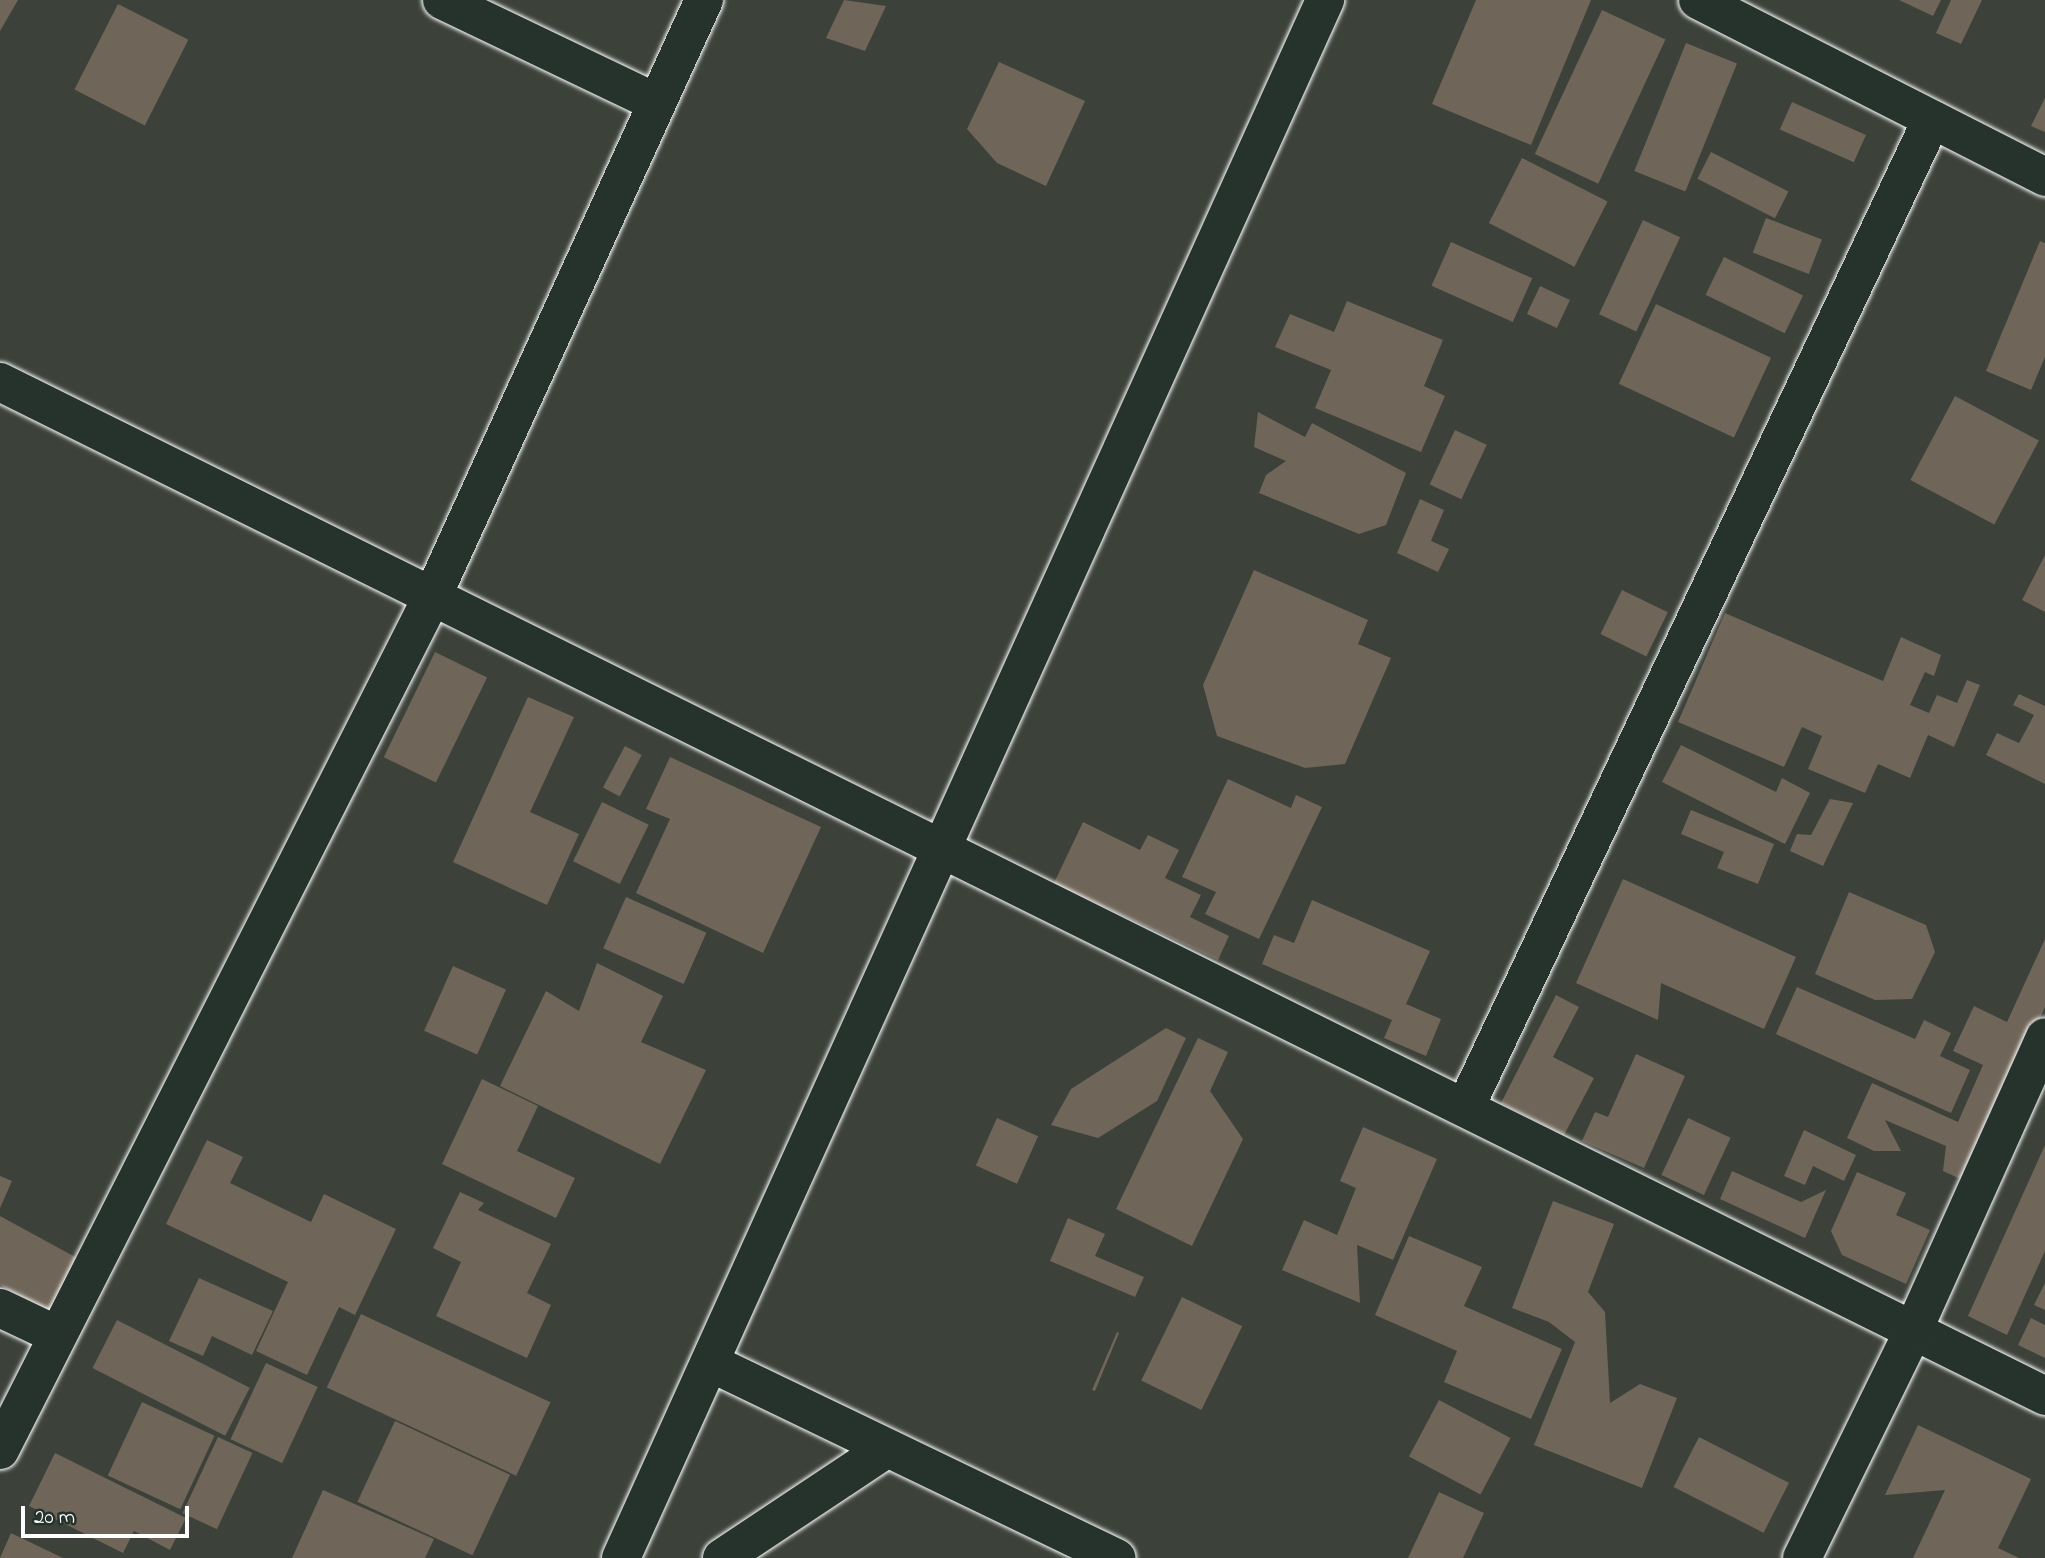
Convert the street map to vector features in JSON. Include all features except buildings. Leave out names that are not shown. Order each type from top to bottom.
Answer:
[{"type":"street","points":[[442,0],[655,102]]},
{"type":"street","points":[[0,1450],[55,1334],[434,593],[655,102],[704,0]]},
{"type":"street","points":[[621,1558],[1325,0]]},
{"type":"street","points":[[1698,0],[2045,177]]},
{"type":"street","points":[[1466,1106],[1932,119]]},
{"type":"street","points":[[2,389],[434,593],[2045,1396]]},
{"type":"street","points":[[1802,1558],[1913,1331],[2045,1037]]},
{"type":"street","points":[[0,1308],[55,1334]]},
{"type":"street","points":[[711,1363],[1117,1558]]},
{"type":"street","points":[[722,1558],[886,1449]]}]
